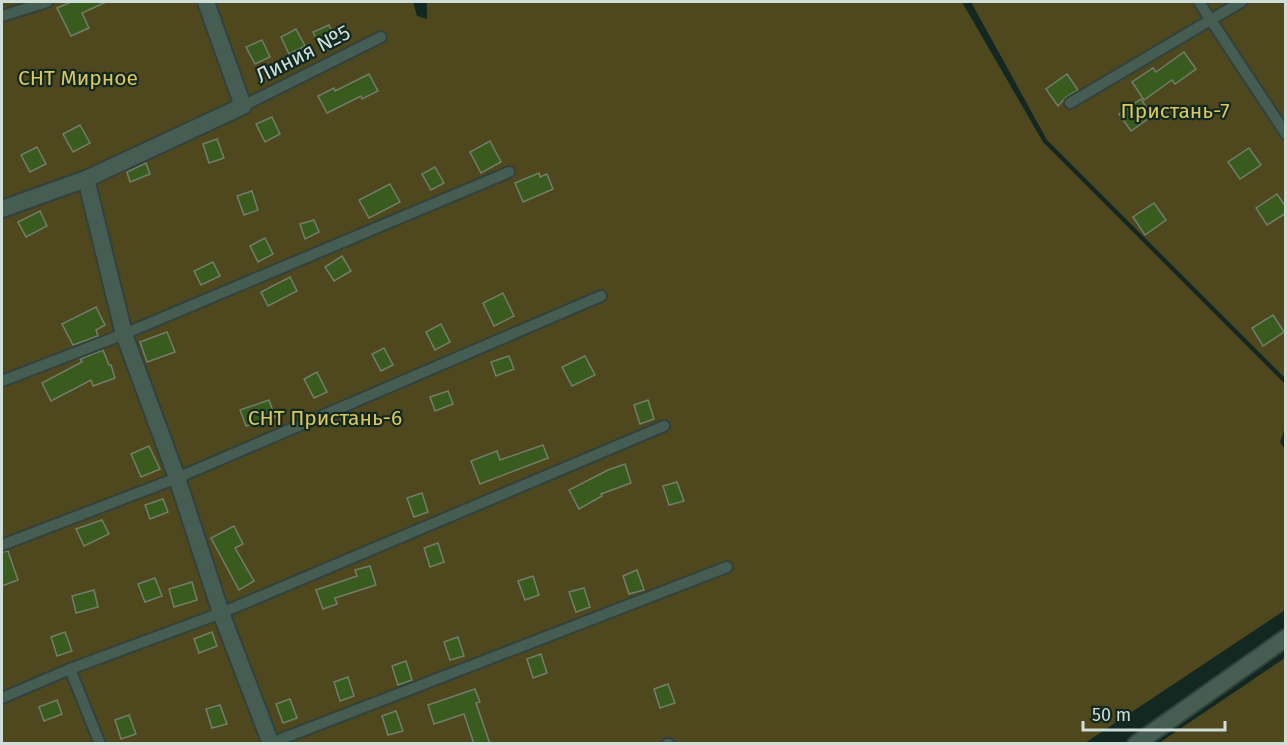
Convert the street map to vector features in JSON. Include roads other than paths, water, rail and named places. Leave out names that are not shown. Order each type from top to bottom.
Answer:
[{"type":"street","points":[[2,209],[86,179],[243,106],[206,2]]},
{"type":"street","points":[[86,179],[124,334],[177,478],[221,613],[271,743]]},
{"type":"street","points":[[1136,744],[1286,638]]},
{"type":"lane","points":[[2,16],[48,2]]},
{"type":"lane","points":[[1199,2],[1286,134]]},
{"type":"lane","points":[[1070,104],[1241,2]]},
{"type":"lane","name":"Линия №5","points":[[243,106],[381,37]]},
{"type":"lane","points":[[2,381],[124,334],[509,172]]},
{"type":"lane","points":[[2,545],[177,478],[601,296]]},
{"type":"lane","points":[[2,698],[70,669],[221,613],[664,426]]},
{"type":"lane","points":[[271,743],[727,567]]},
{"type":"lane","points":[[70,669],[100,744]]},
{"type":"park label","name":"СНТ Мирное","points":[[78,78]]},
{"type":"park label","name":"Пристань-7","points":[[1175,111]]},
{"type":"park label","name":"СНТ Пристань-6","points":[[325,418]]}]
